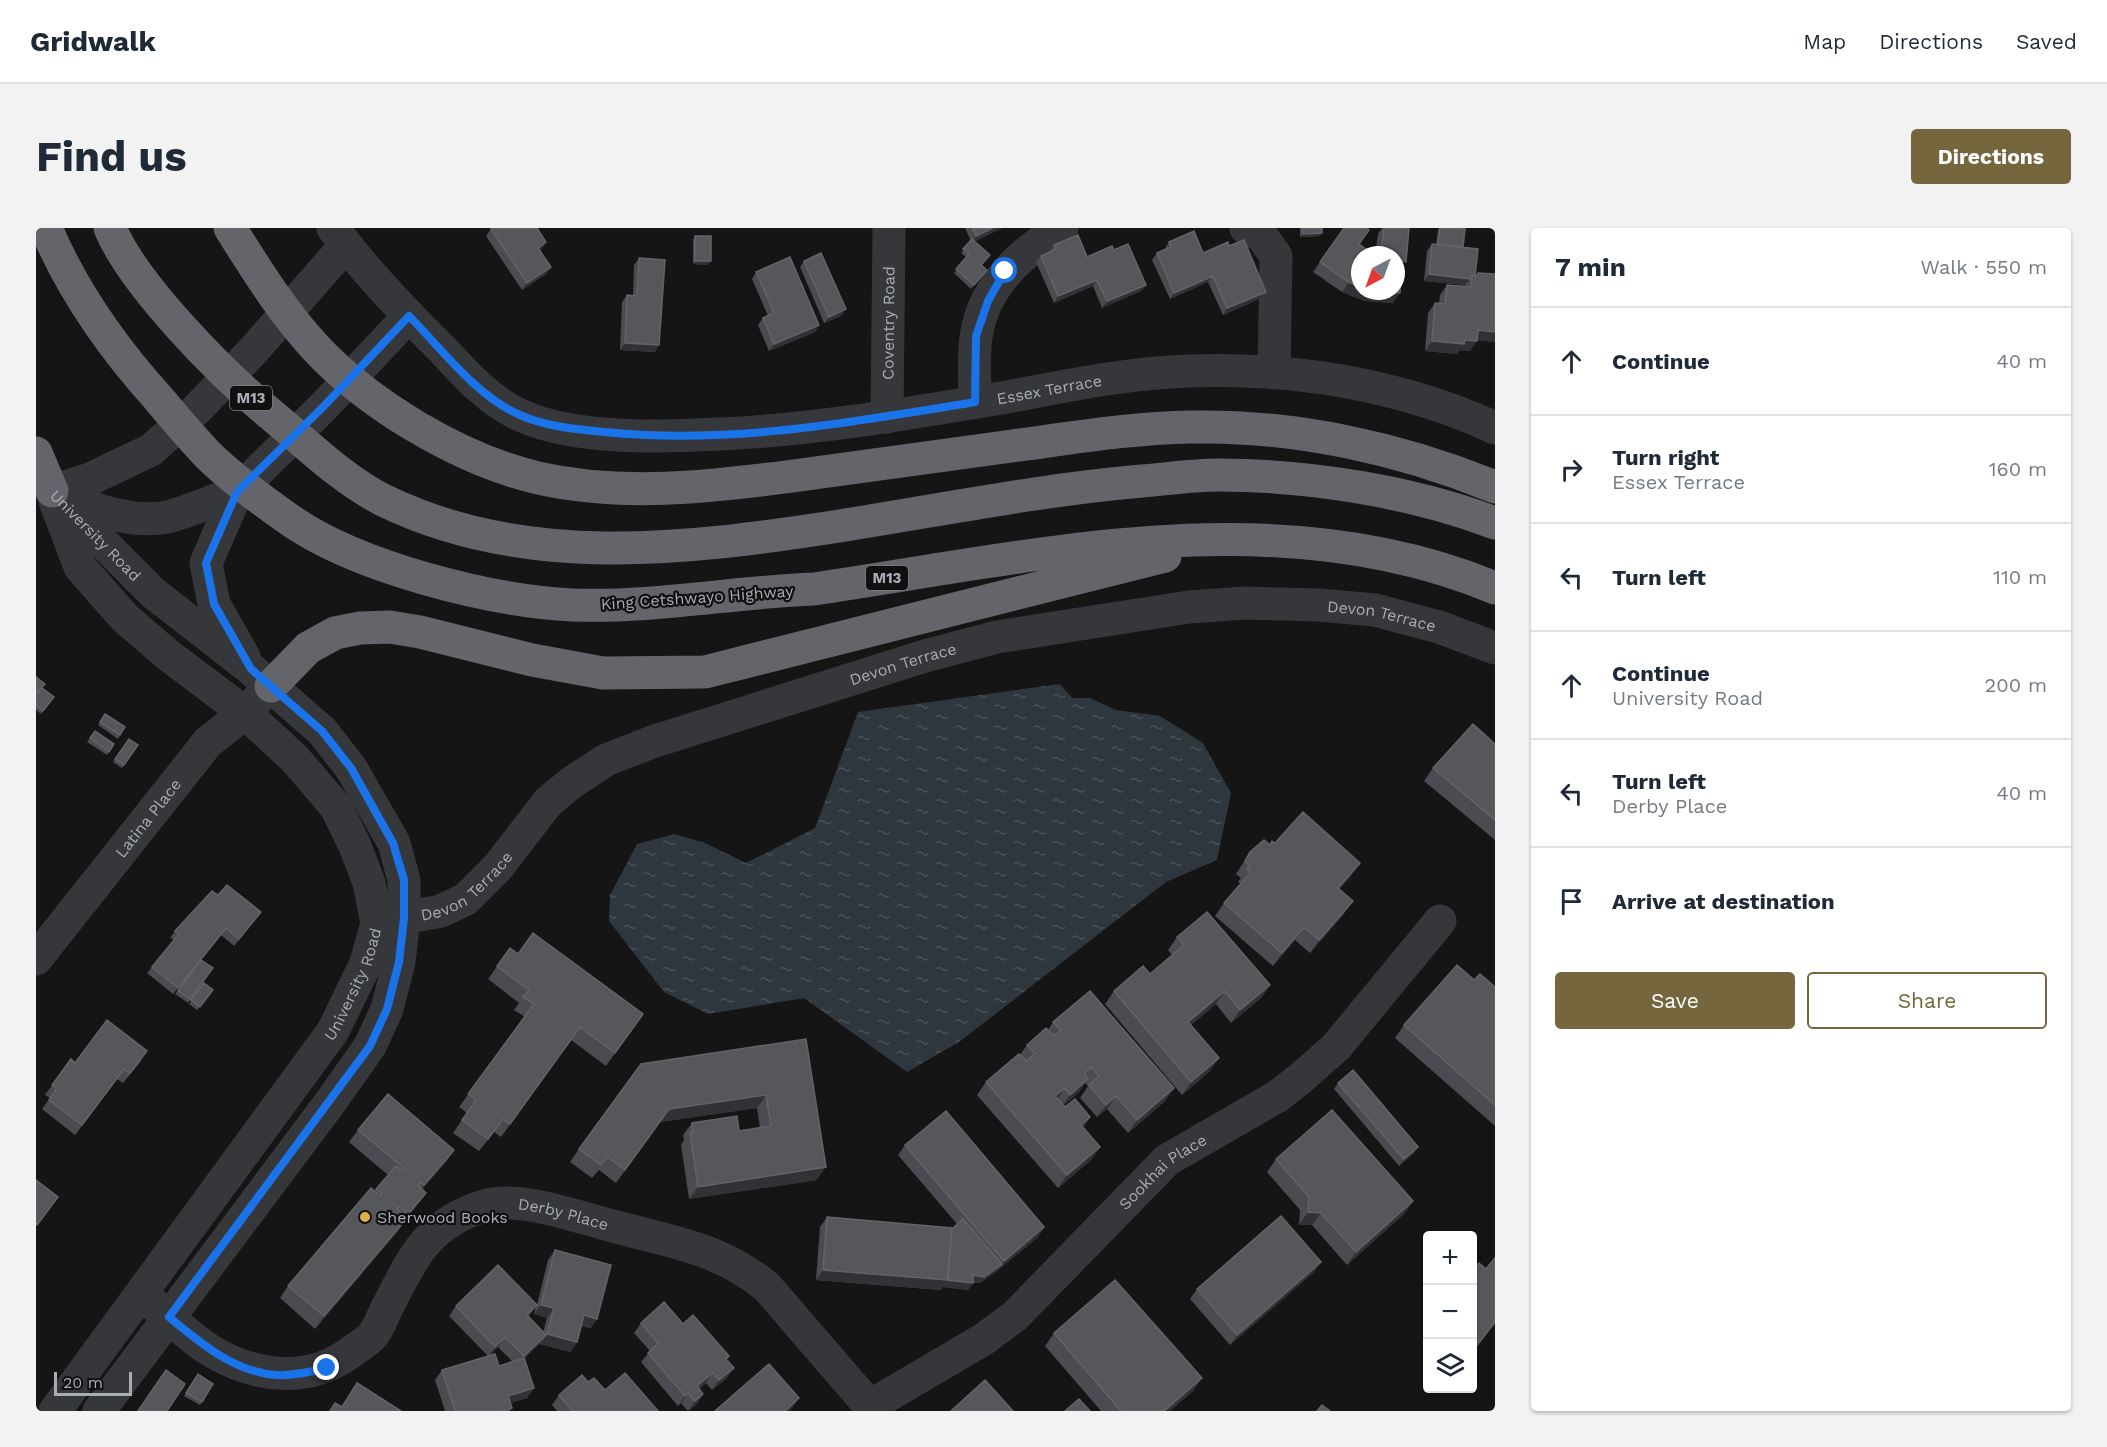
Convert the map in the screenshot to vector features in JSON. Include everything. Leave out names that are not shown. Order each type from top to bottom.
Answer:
[{"type":"highway","name":"King Cetshwayo Highway","points":[[46,228],[81,299],[118,354],[209,455],[287,519],[329,542],[410,574],[471,590],[572,605],[657,603],[760,591],[814,589],[1140,542],[1234,539],[1270,539],[1359,550],[1420,562],[1495,588]]},
{"type":"highway","name":"M13","points":[[110,228],[117,243],[164,308],[250,397],[348,478],[382,499],[442,523],[508,540],[580,548],[630,550],[766,537],[1099,485],[1215,475],[1290,478],[1380,492],[1468,512],[1495,523]]},
{"type":"highway","points":[[230,228],[285,312],[316,349],[350,378],[390,409],[436,438],[484,462],[538,478],[593,487],[646,489],[754,481],[1113,432],[1194,427],[1325,438],[1394,453],[1463,474],[1495,487]]},
{"type":"highway","points":[[36,453],[41,480]]},
{"type":"highway","points":[[261,677],[335,633],[360,628],[390,627],[420,632],[532,660],[603,673],[705,672],[809,648],[1234,539]]},
{"type":"street","name":"Coventry Road","points":[[887,417],[889,228]]},
{"type":"street","points":[[975,402],[976,336],[988,301],[1005,271],[1039,242],[1062,228]]},
{"type":"street","points":[[1246,228],[1261,235],[1276,256],[1274,373]]},
{"type":"street","points":[[41,480],[90,479],[151,450],[195,411],[251,353],[285,312],[340,236]]},
{"type":"street","name":"Essex Terrace","points":[[340,236],[409,316],[474,382],[520,415],[559,428],[654,437],[761,432],[887,417],[1104,380],[1186,371],[1274,373],[1327,378],[1401,394],[1495,428]]},
{"type":"street","points":[[261,677],[214,604],[206,563],[237,492],[409,316]]},
{"type":"street","points":[[41,480],[95,510],[147,519],[170,516],[237,492]]},
{"type":"street","name":"University Road","points":[[41,480],[152,592],[261,677],[322,731],[351,768],[393,843],[404,880],[391,920],[366,963],[333,1031],[55,1411]]},
{"type":"street","name":"University Road","points":[[41,480],[80,567],[125,618],[168,655],[245,713],[295,759],[336,807],[369,883],[391,920],[399,962],[387,1009],[370,1046],[99,1411]]},
{"type":"street","name":"Devon Terrace","points":[[391,920],[441,910],[466,899],[498,867],[548,802],[571,783],[606,760],[652,741],[925,656],[987,640],[1189,607],[1277,604],[1375,610],[1439,627],[1495,648]]},
{"type":"street","name":"Latina Place","points":[[36,959],[208,742],[245,713],[261,677]]},
{"type":"street","name":"Sookhai Place","points":[[872,1409],[984,1339],[1015,1316],[1167,1160],[1278,1096],[1301,1078],[1336,1047],[1440,921]]},
{"type":"street","name":"Derby Place","points":[[141,1294],[207,1349],[244,1366],[275,1375],[327,1368],[373,1335],[408,1264],[438,1229],[455,1217],[487,1205],[516,1203],[698,1249],[718,1255],[734,1264],[767,1287],[872,1409]]},
{"type":"water","points":[[1060,684],[1072,698],[1090,698],[1116,710],[1160,716],[1203,743],[1231,793],[1217,860],[1166,882],[959,1042],[907,1072],[804,998],[708,1014],[664,992],[609,921],[610,895],[637,844],[674,834],[705,843],[746,863],[815,828],[858,712]]},
{"type":"building","points":[[492,228],[537,228],[546,242],[538,248],[551,267],[527,283]]},
{"type":"building","points":[[973,228],[993,228],[976,236]]},
{"type":"building","points":[[1302,228],[1322,228],[1322,233],[1303,234]]},
{"type":"building","points":[[1344,228],[1369,230],[1359,244],[1362,246],[1351,246],[1351,283],[1320,262]]},
{"type":"building","points":[[1384,228],[1409,228],[1406,262],[1405,246],[1382,246]]},
{"type":"building","points":[[1440,228],[1465,229],[1463,247],[1438,244]]},
{"type":"building","points":[[1194,231],[1203,253],[1228,242],[1229,246],[1244,240],[1266,292],[1227,308],[1213,276],[1174,293],[1157,253],[1171,247],[1169,242]]},
{"type":"building","points":[[1078,235],[1087,257],[1112,246],[1114,250],[1128,244],[1146,285],[1107,301],[1097,280],[1058,296],[1041,256],[1056,249],[1054,245]]},
{"type":"building","points":[[695,236],[711,236],[711,261],[695,261]]},
{"type":"building","points":[[972,239],[990,255],[981,265],[987,270],[974,285],[956,269],[969,254],[963,249]]},
{"type":"building","points":[[1432,244],[1478,249],[1475,276],[1472,275],[1470,279],[1429,274]]},
{"type":"building","points":[[821,253],[846,309],[829,317],[804,261]]},
{"type":"building","points":[[790,257],[819,325],[774,344],[763,318],[774,313],[756,272]]},
{"type":"building","points":[[639,258],[665,260],[659,345],[625,343],[627,295],[637,296]]},
{"type":"building","points":[[1478,273],[1495,274],[1495,332],[1478,330],[1477,341],[1465,340],[1464,344],[1432,341],[1435,303],[1445,304],[1447,285],[1471,287],[1472,275],[1477,276]]},
{"type":"building","points":[[36,677],[45,684],[36,693]]},
{"type":"building","points":[[42,688],[54,697],[43,711],[36,705],[36,694]]},
{"type":"building","points":[[105,714],[125,727],[120,735],[100,722]]},
{"type":"building","points":[[1473,724],[1495,744],[1495,820],[1433,768]]},
{"type":"building","points":[[95,731],[114,744],[109,752],[90,738]]},
{"type":"building","points":[[129,739],[138,745],[124,765],[115,759]]},
{"type":"building","points":[[1303,812],[1360,863],[1338,888],[1353,901],[1319,940],[1304,927],[1282,953],[1224,903],[1251,872],[1247,869],[1250,866],[1245,861],[1250,852],[1264,840],[1270,845],[1272,841],[1275,843]]},
{"type":"building","points":[[227,885],[261,912],[239,939],[226,928],[178,988],[152,967],[179,934],[175,931],[212,891],[218,895]]},
{"type":"building","points":[[1207,912],[1270,985],[1240,1010],[1225,991],[1188,1022],[1219,1058],[1191,1082],[1114,991],[1143,966],[1150,974],[1184,945],[1177,937]]},
{"type":"building","points":[[533,933],[643,1014],[615,1053],[580,1027],[510,1124],[503,1119],[488,1139],[462,1120],[476,1100],[468,1094],[534,1004],[523,997],[529,990],[497,966],[510,948],[518,954]]},
{"type":"building","points":[[201,960],[213,968],[190,999],[178,991]]},
{"type":"building","points":[[1457,965],[1474,980],[1480,974],[1495,987],[1495,1105],[1404,1025]]},
{"type":"building","points":[[204,983],[213,990],[200,1007],[191,1000]]},
{"type":"building","points":[[1090,991],[1174,1088],[1137,1120],[1116,1096],[1106,1105],[1089,1085],[1099,1076],[1091,1067],[1084,1074],[1088,1079],[1070,1095],[1065,1088],[1055,1096],[1065,1107],[1075,1099],[1090,1117],[1081,1125],[1100,1147],[1067,1175],[986,1082],[1019,1054],[1026,1061],[1035,1054],[1027,1045],[1046,1028],[1054,1036],[1061,1030],[1053,1022]]},
{"type":"building","points":[[107,1020],[147,1051],[130,1073],[124,1069],[82,1125],[49,1100],[57,1088],[52,1085],[71,1059],[75,1063]]},
{"type":"building","points":[[806,1039],[826,1167],[698,1187],[690,1132],[693,1132],[692,1123],[737,1116],[739,1131],[771,1126],[766,1095],[669,1109],[625,1170],[608,1157],[601,1165],[579,1149],[641,1064]]},
{"type":"building","points":[[1353,1070],[1418,1147],[1404,1159],[1338,1083]]},
{"type":"building","points":[[388,1094],[454,1150],[424,1185],[421,1182],[418,1185],[426,1193],[408,1214],[399,1207],[397,1209],[407,1218],[324,1316],[288,1286],[371,1188],[380,1196],[382,1193],[376,1189],[396,1166],[402,1170],[404,1168],[358,1130]]},
{"type":"building","points":[[1332,1110],[1413,1201],[1356,1252],[1321,1213],[1308,1212],[1309,1197],[1276,1159]]},
{"type":"building","points":[[946,1111],[1044,1227],[1004,1261],[905,1145]]},
{"type":"building","points":[[36,1180],[58,1197],[37,1225],[36,1224]]},
{"type":"building","points":[[1281,1216],[1321,1262],[1237,1335],[1197,1289]]},
{"type":"building","points":[[827,1217],[952,1228],[948,1280],[823,1270]]},
{"type":"building","points":[[963,1219],[1002,1264],[984,1277],[973,1275],[973,1283],[947,1280],[952,1229]]},
{"type":"building","points":[[555,1250],[611,1265],[597,1319],[584,1315],[577,1342],[547,1334],[554,1308],[541,1305]]},
{"type":"building","points":[[1495,1258],[1495,1322],[1477,1345],[1477,1266],[1479,1263],[1486,1269]]},
{"type":"building","points":[[498,1265],[537,1305],[527,1315],[546,1335],[524,1356],[505,1337],[495,1347],[456,1306]]},
{"type":"building","points":[[1115,1280],[1202,1378],[1164,1411],[1121,1411],[1054,1333]]},
{"type":"building","points":[[664,1302],[683,1324],[693,1315],[729,1356],[726,1359],[734,1368],[719,1380],[713,1373],[697,1386],[703,1394],[695,1401],[688,1393],[685,1396],[648,1353],[658,1343],[641,1323]]},
{"type":"building","points":[[495,1354],[499,1366],[524,1358],[534,1388],[508,1396],[512,1408],[503,1411],[455,1411],[442,1370]]},
{"type":"building","points":[[769,1364],[799,1398],[785,1411],[715,1411]]},
{"type":"building","points":[[166,1370],[185,1384],[167,1411],[138,1411]]},
{"type":"building","points":[[625,1373],[658,1411],[572,1411],[559,1395],[582,1375],[588,1382],[594,1378],[605,1390]]},
{"type":"building","points":[[198,1374],[213,1384],[202,1402],[186,1393]]},
{"type":"building","points":[[985,1380],[1013,1411],[951,1411]]},
{"type":"building","points":[[357,1383],[401,1411],[330,1411],[335,1403],[342,1407]]},
{"type":"building","points":[[1079,1399],[1090,1411],[1065,1411]]},
{"type":"building","points":[[1322,1405],[1330,1411],[1317,1411]]},
{"type":"place","name":"Sherwood Books","points":[[365,1217]]},
{"type":"route","points":[[327,1368],[275,1375],[244,1366],[207,1349],[169,1317],[370,1046],[387,1009],[399,962],[404,918],[404,880],[393,843],[351,768],[322,731],[251,669],[214,604],[206,563],[237,492],[324,406],[409,316],[474,382],[506,407],[534,420],[559,428],[654,437],[761,432],[887,417],[975,402],[976,336],[988,301],[1005,271]]}]
